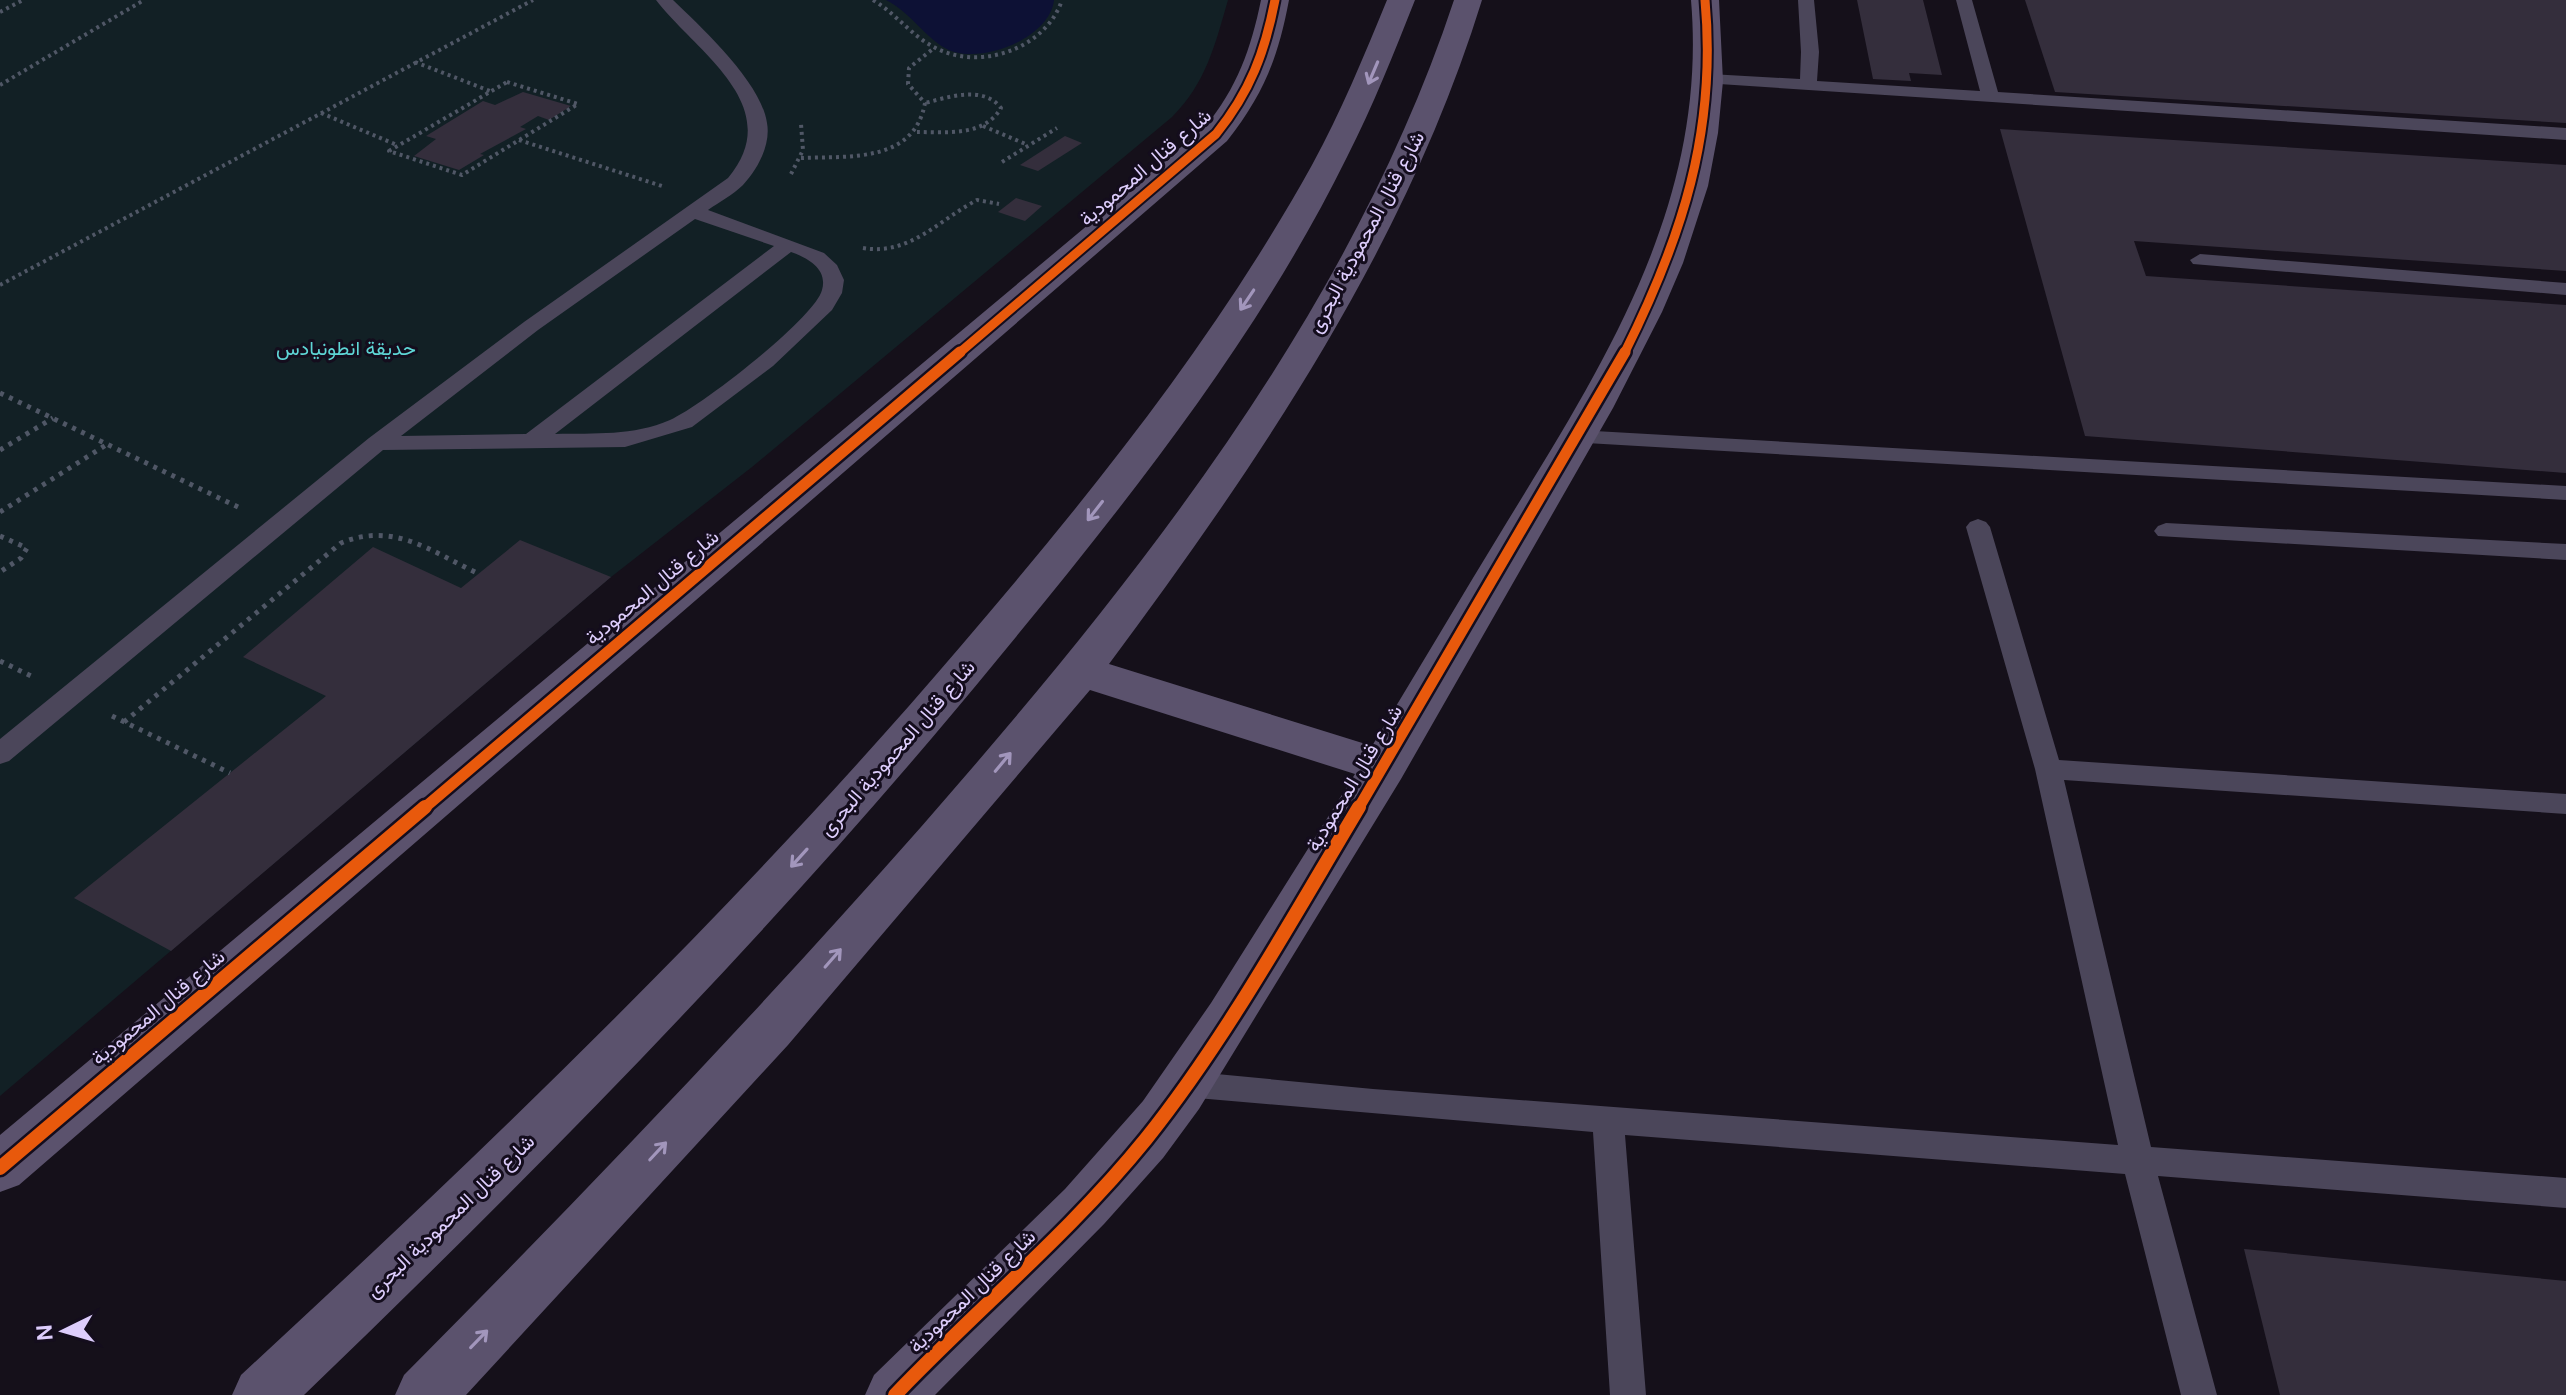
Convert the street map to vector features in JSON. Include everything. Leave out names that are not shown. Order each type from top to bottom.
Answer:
[{"type":"main road","name":"شارع قنال المحمودية","points":[[0,1168],[1216,134],[1254,84],[1263,59],[1275,0]]},
{"type":"main road","name":"شارع قنال المحمودية البحرى","points":[[262,1395],[409,1258],[593,1076],[873,777],[1031,591],[1149,442],[1267,270],[1367,87],[1401,0]]},
{"type":"main road","name":"شارع قنال المحمودية البحرى","points":[[425,1395],[746,1058],[1080,671],[1187,528],[1338,294],[1389,197],[1428,111],[1468,0]]},
{"type":"main road","name":"شارع قنال المحمودية","points":[[895,1395],[1050,1243],[1144,1140],[1185,1084],[1385,767],[1577,437],[1645,309],[1683,216],[1702,151],[1710,79],[1705,0]]},
{"type":"main road","points":[[1080,671],[1385,767]]},
{"type":"lane","points":[[0,754],[377,443],[531,326],[735,182],[751,160],[757,143],[756,112],[714,54],[664,0]]},
{"type":"lane","points":[[1806,0],[1810,52],[1808,85]]},
{"type":"lane","points":[[1964,0],[1991,98]]},
{"type":"lane","points":[[1710,79],[2566,134]]},
{"type":"lane","points":[[377,443],[625,440],[669,428],[706,408],[817,317],[832,295],[834,279],[828,264],[812,253],[694,212]]},
{"type":"lane","points":[[532,441],[788,245]]},
{"type":"lane","points":[[2200,260],[2566,289]]},
{"type":"lane","points":[[1577,437],[2566,493]]},
{"type":"lane","points":[[1978,527],[2048,769],[2138,1160],[2199,1395]]},
{"type":"lane","points":[[2166,531],[2566,552]]},
{"type":"lane","points":[[2048,769],[2566,804]]},
{"type":"lane","points":[[1185,1084],[1608,1120],[2566,1193]]},
{"type":"lane","points":[[1608,1120],[1628,1395]]},
{"type":"path","points":[[0,12],[23,0]]},
{"type":"path","points":[[0,85],[144,0]]},
{"type":"path","points":[[0,285],[533,0]]},
{"type":"path","points":[[873,0],[897,14],[934,48],[962,55],[1016,48],[1050,28],[1060,11],[1062,0]]},
{"type":"path","points":[[925,103],[908,84],[906,77],[909,68],[934,48]]},
{"type":"path","points":[[415,62],[491,91]]},
{"type":"path","points":[[507,82],[578,104],[462,175],[389,151],[491,91],[507,82]]},
{"type":"path","points":[[751,160],[884,150],[917,132],[983,126],[1000,114],[1001,108],[995,100],[967,95],[925,103]]},
{"type":"path","points":[[917,132],[925,103]]},
{"type":"path","points":[[320,113],[398,146]]},
{"type":"path","points":[[788,178],[802,158],[805,146],[798,113]]},
{"type":"path","points":[[983,126],[1029,145]]},
{"type":"path","points":[[1002,162],[1057,128]]},
{"type":"path","points":[[519,140],[670,188]]},
{"type":"path","points":[[858,247],[879,251],[899,248],[972,202],[983,199],[999,204]]},
{"type":"path","points":[[0,393],[250,512]]},
{"type":"path","points":[[0,450],[53,418]]},
{"type":"path","points":[[0,512],[106,444]]},
{"type":"path","points":[[124,722],[341,543],[354,537],[369,533],[390,535],[479,574]]},
{"type":"path","points":[[0,536],[27,548],[21,558],[0,572]]},
{"type":"green space","name":"حديقة انطونيادس","points":[[0,0],[1228,0],[1214,48],[1201,77],[1172,117],[752,467],[611,577],[0,1096]]},
{"type":"shaded area","points":[[886,0],[1054,0],[1040,27],[1026,37],[1010,46],[975,54],[945,48]]},
{"type":"building","points":[[1857,0],[1923,0],[1942,75],[1909,73],[1911,81],[1873,79]]},
{"type":"building","points":[[2025,0],[2566,0],[2566,123],[2055,92]]},
{"type":"building","points":[[523,92],[571,106],[549,120],[538,116],[520,127],[526,129],[480,154],[484,155],[459,170],[414,156],[436,139],[426,136],[483,101],[495,105]]},
{"type":"building","points":[[2000,129],[2566,165],[2566,271],[2134,241],[2146,276],[2566,305],[2566,473],[2085,436]]},
{"type":"building","points":[[1065,136],[1082,143],[1038,171],[1020,165]]},
{"type":"building","points":[[1016,198],[1042,206],[1025,221],[998,212]]},
{"type":"building","points":[[520,540],[611,577],[171,951],[74,898],[326,696],[243,657],[373,547],[461,588]]},
{"type":"building","points":[[2244,1249],[2566,1281],[2566,1395],[2280,1395]]},
{"type":"cycle path","points":[[0,1168],[1216,134],[1250,87],[1262,57],[1275,0]]},
{"type":"cycle path","points":[[895,1395],[1084,1207],[1144,1141],[1180,1093],[1330,855],[1595,408],[1645,312],[1666,263],[1692,186],[1703,133],[1708,81],[1705,0]]}]
